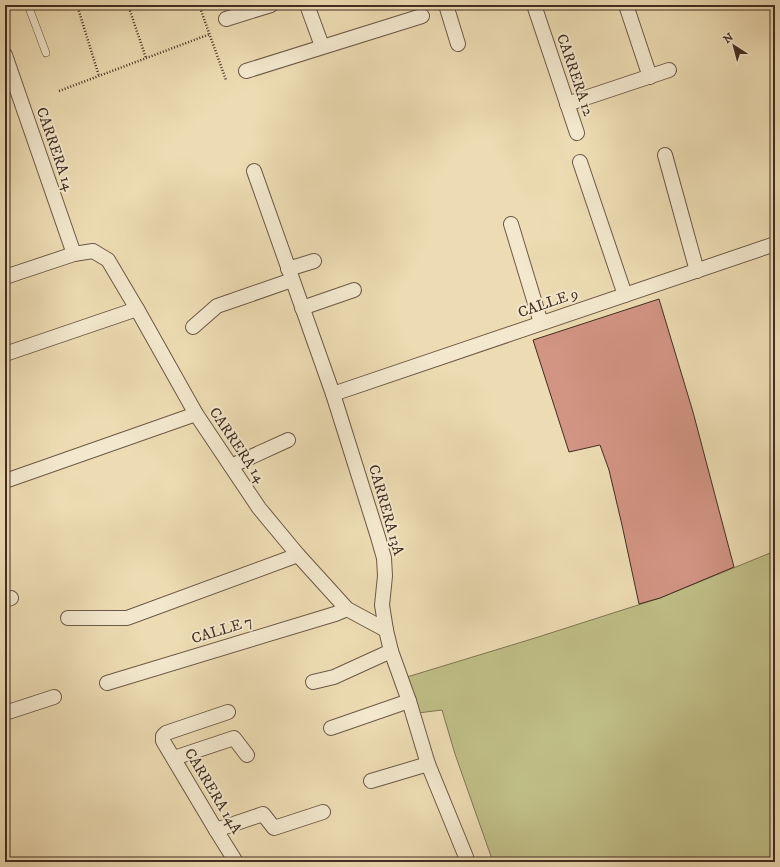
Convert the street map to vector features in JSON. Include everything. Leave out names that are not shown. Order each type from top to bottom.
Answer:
[{"type":"street","points":[[226,20],[271,5]]},
{"type":"street","points":[[307,5],[322,46]]},
{"type":"street","points":[[446,5],[458,44]]},
{"type":"street","name":"CARRERA 12","points":[[534,5],[577,133]]},
{"type":"street","points":[[626,5],[650,77]]},
{"type":"street","points":[[246,71],[422,16]]},
{"type":"street","name":"CARRERA 14","points":[[5,56],[74,254],[93,251],[108,260],[138,309],[196,414],[259,508],[298,555],[347,609],[386,630]]},
{"type":"street","points":[[567,104],[669,70]]},
{"type":"street","points":[[665,155],[697,270]]},
{"type":"street","points":[[580,162],[625,295]]},
{"type":"street","name":"CARRERA 13A","points":[[254,171],[333,394],[378,536],[384,558],[385,576],[382,605],[391,651],[409,701],[428,764],[466,857],[465,862]]},
{"type":"street","points":[[511,224],[541,323]]},
{"type":"street","name":"CALLE 9","points":[[333,394],[775,244]]},
{"type":"street","points":[[5,277],[74,254]]},
{"type":"street","points":[[193,327],[218,306],[290,274],[314,261]]},
{"type":"street","points":[[302,308],[354,290]]},
{"type":"street","points":[[5,354],[138,309]]},
{"type":"street","points":[[8,480],[196,414]]},
{"type":"street","points":[[231,466],[288,440]]},
{"type":"street","points":[[68,618],[127,618],[298,555]]},
{"type":"street","name":"CALLE 7","points":[[107,683],[335,614],[347,609]]},
{"type":"street","points":[[313,682],[334,677],[391,651]]},
{"type":"street","points":[[5,713],[54,697]]},
{"type":"street","points":[[331,728],[409,701]]},
{"type":"street","name":"CARRERA 14A","points":[[228,712],[166,733],[163,736],[164,741],[236,862]]},
{"type":"street","points":[[174,758],[234,738],[247,755]]},
{"type":"street","points":[[371,781],[428,764]]},
{"type":"street","points":[[216,830],[263,814],[274,828],[323,812]]},
{"type":"lane","points":[[28,5],[46,53]]},
{"type":"path","points":[[77,5],[99,76]]},
{"type":"path","points":[[128,5],[146,58]]},
{"type":"path","points":[[199,5],[226,80]]},
{"type":"path","points":[[59,91],[210,34]]},
{"type":"shaded area","points":[[775,551],[775,862],[493,862],[455,754],[442,710],[418,713],[407,677],[660,598]]},
{"type":"building","points":[[659,299],[693,412],[734,567],[660,598],[639,604],[609,470],[600,445],[569,452],[533,340]]}]
